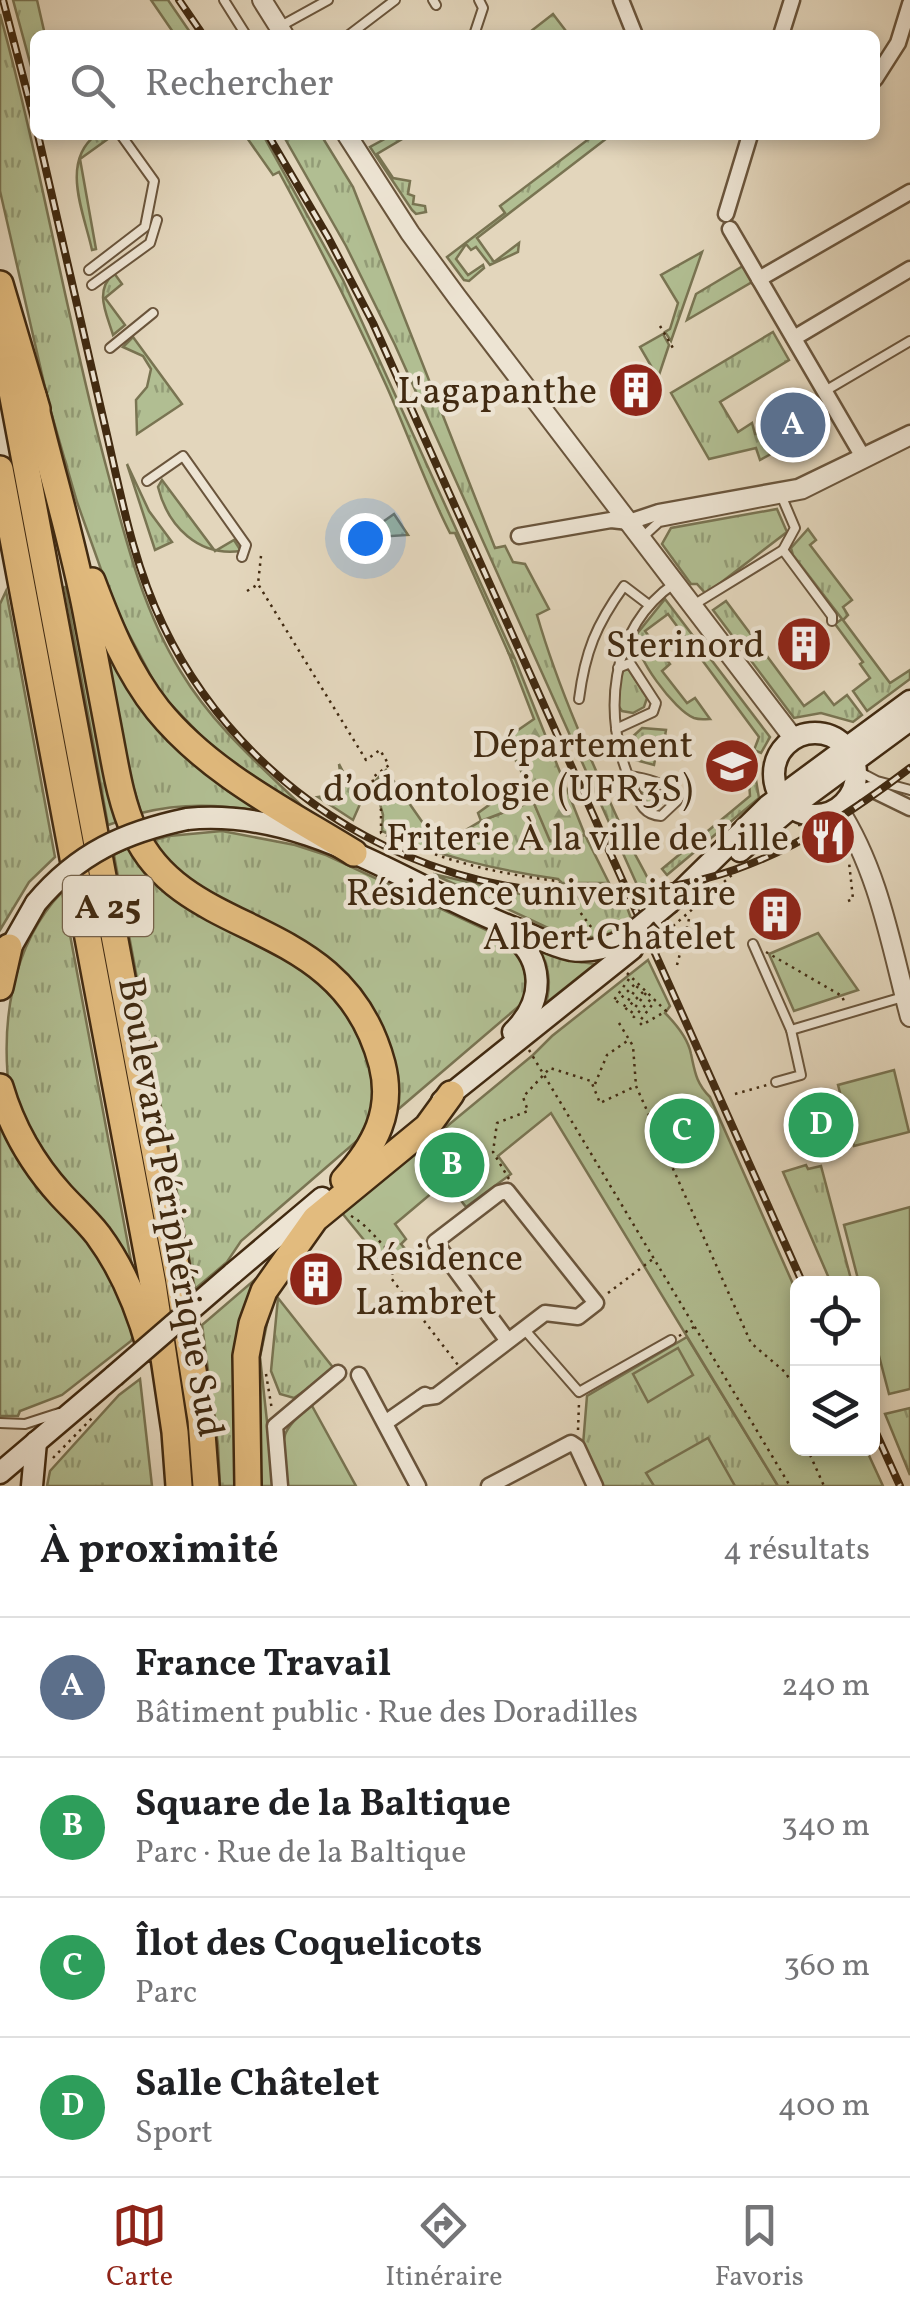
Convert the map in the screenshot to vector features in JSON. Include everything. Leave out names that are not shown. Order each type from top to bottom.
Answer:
[{"type":"highway","points":[[0,284],[106,619],[146,694],[171,725],[214,764],[354,853]]},
{"type":"highway","name":"A 25","points":[[0,328],[178,1276],[201,1420],[206,1486]]},
{"type":"highway","points":[[33,396],[78,572],[120,789],[135,834],[153,862],[188,894],[284,942],[322,968],[359,1010],[378,1051],[386,1088],[381,1126],[368,1154],[344,1180]]},
{"type":"highway","name":"Boulevard Périphérique Sud","points":[[0,469],[153,1284],[176,1432],[178,1486]]},
{"type":"highway","points":[[0,986],[4,958]]},
{"type":"highway","points":[[0,1087],[13,1125],[31,1158],[97,1234],[129,1289],[156,1370],[178,1486]]},
{"type":"highway","points":[[248,1486],[246,1356],[264,1291],[314,1218],[427,1126],[451,1094]]},
{"type":"main road","points":[[852,760],[833,737],[804,734],[781,752],[775,768],[776,785],[786,801],[814,815],[844,802],[852,760],[910,701]]},
{"type":"main road","points":[[0,1473],[344,1180],[677,915],[786,801],[910,720]]},
{"type":"main road","points":[[4,958],[36,903],[68,870],[106,843],[187,819],[233,818],[267,824],[354,853],[489,918],[570,950],[632,948]]},
{"type":"main road","points":[[489,918],[528,949],[538,980],[537,996],[527,1017],[491,1060]]},
{"type":"main road","points":[[32,1486],[36,1442]]},
{"type":"street","points":[[262,0],[281,30]]},
{"type":"street","points":[[621,0],[633,30]]},
{"type":"street","points":[[783,30],[792,0]]},
{"type":"street","points":[[880,70],[898,43],[910,4]]},
{"type":"street","points":[[350,140],[422,249],[794,740]]},
{"type":"street","points":[[749,140],[728,222],[863,456]]},
{"type":"street","points":[[759,279],[910,192]]},
{"type":"street","points":[[794,338],[910,269]]},
{"type":"street","points":[[518,536],[611,520],[629,522],[659,512],[780,494],[910,433]]},
{"type":"street","points":[[910,808],[871,788],[844,802],[876,889],[910,1017]]},
{"type":"street","points":[[385,1423],[421,1398],[436,1396],[545,1313],[578,1317],[596,1303],[514,1196],[504,1192],[435,1242],[508,1340]]},
{"type":"street","points":[[280,1486],[275,1426],[338,1373]]},
{"type":"street","points":[[359,1374],[418,1486]]},
{"type":"street","points":[[488,1486],[571,1443],[577,1447],[595,1486]]},
{"type":"lane","points":[[224,0],[243,30]]},
{"type":"lane","points":[[283,30],[328,0]]},
{"type":"lane","points":[[356,30],[395,0]]},
{"type":"lane","points":[[476,30],[483,8],[480,0]]},
{"type":"lane","points":[[88,270],[145,228],[154,180],[125,140]]},
{"type":"lane","points":[[92,284],[150,243],[157,220]]},
{"type":"lane","points":[[110,348],[154,313]]},
{"type":"lane","points":[[824,391],[910,341]]},
{"type":"lane","points":[[644,541],[655,524],[666,520],[780,494],[812,491],[910,441]]},
{"type":"lane","points":[[147,481],[183,456],[246,545],[242,557]]},
{"type":"lane","points":[[693,605],[783,550],[796,528],[780,494]]},
{"type":"lane","points":[[783,550],[832,621]]},
{"type":"lane","points":[[628,776],[667,787],[678,800],[661,816],[642,809],[628,776],[616,729],[614,702],[618,668],[631,630],[649,605],[676,582]]},
{"type":"lane","points":[[579,699],[584,664],[600,620],[624,586],[649,605]]},
{"type":"lane","points":[[616,729],[653,712],[656,704],[630,662],[618,668]]},
{"type":"lane","points":[[852,760],[877,781],[910,790]]},
{"type":"lane","points":[[754,947],[791,1030],[801,1075],[776,1082]]},
{"type":"lane","points":[[791,1030],[904,996]]},
{"type":"lane","points":[[524,1329],[579,1392],[670,1340]]},
{"type":"lane","points":[[0,1423],[25,1424],[53,1416],[114,1376]]},
{"type":"path","points":[[660,326],[673,348]]},
{"type":"path","points":[[261,556],[258,584],[366,760],[380,750],[389,765],[372,778],[381,810],[381,834],[482,870],[557,881],[598,937]]},
{"type":"path","points":[[247,591],[258,584]]},
{"type":"path","points":[[848,851],[853,899],[848,901]]},
{"type":"path","points":[[632,948],[715,892]]},
{"type":"path","points":[[677,915],[677,965]]},
{"type":"path","points":[[754,947],[772,953],[842,996],[848,1013]]},
{"type":"path","points":[[637,984],[614,1000],[630,978],[637,984],[666,1011],[642,1025],[639,1022],[653,999]]},
{"type":"path","points":[[637,984],[623,1008],[645,992]]},
{"type":"path","points":[[645,992],[630,1014],[634,1017],[653,999]]},
{"type":"path","points":[[619,1023],[630,1039],[636,1086],[750,1343],[790,1380]]},
{"type":"path","points":[[630,1039],[607,1055],[596,1074],[595,1086],[600,1102],[636,1086]]},
{"type":"path","points":[[530,1050],[790,1486]]},
{"type":"path","points":[[504,1192],[510,1177],[493,1152],[497,1124],[528,1111],[523,1098],[550,1068],[569,1072],[595,1086]]},
{"type":"path","points":[[735,1094],[776,1082]]},
{"type":"path","points":[[342,1213],[368,1228],[396,1258],[406,1262],[435,1242]]},
{"type":"path","points":[[396,1258],[391,1278],[465,1374]]},
{"type":"path","points":[[596,1303],[654,1258]]},
{"type":"path","points":[[670,1340],[695,1326]]},
{"type":"path","points":[[266,1370],[275,1426]]},
{"type":"path","points":[[577,1447],[579,1392]]},
{"type":"path","points":[[811,1456],[824,1486]]},
{"type":"green space","points":[[13,0],[37,0],[44,30],[30,30],[30,63]]},
{"type":"green space","points":[[151,0],[168,0],[189,30],[172,30]]},
{"type":"green space","points":[[0,14],[92,410],[145,598],[167,648],[208,711],[308,812],[222,757],[160,693],[114,606],[77,502],[49,405],[0,191]]},
{"type":"green space","points":[[553,14],[565,30],[532,30]]},
{"type":"green space","points":[[91,140],[106,140],[80,159],[96,249],[92,250],[78,189],[79,159]]},
{"type":"green space","points":[[248,140],[266,140],[343,280],[515,659],[509,654],[455,533],[450,533],[441,515],[386,385],[321,251],[279,172],[273,175]]},
{"type":"green space","points":[[286,140],[324,140],[353,187],[495,548],[505,546],[513,562],[525,564],[549,609],[537,615],[546,643],[589,755],[657,899],[647,907],[395,345],[346,246]]},
{"type":"green space","points":[[383,140],[401,140],[377,154],[393,178],[410,181],[408,194],[414,196],[413,204],[425,206],[426,212],[416,214],[412,210],[370,147]]},
{"type":"green space","points":[[587,140],[604,140],[477,238],[494,262],[519,243],[518,252],[490,265],[476,247],[471,250],[466,244],[456,259],[468,275],[483,265],[484,268],[469,281],[464,280],[447,257],[505,213],[500,206]]},
{"type":"green space","points":[[702,252],[671,341],[665,332],[670,329],[678,303],[661,275]]},
{"type":"green space","points":[[743,266],[752,282],[687,320],[696,294]]},
{"type":"green space","points":[[114,273],[122,284],[105,298],[125,325],[113,335],[103,294]]},
{"type":"green space","points":[[773,332],[789,360],[720,402],[738,432],[752,423],[755,434],[778,429],[780,449],[760,460],[756,448],[709,459],[671,393]]},
{"type":"green space","points":[[663,334],[669,345],[658,378],[640,347]]},
{"type":"green space","points":[[133,337],[182,404],[137,434],[136,400],[147,387],[151,369],[143,356],[123,347]]},
{"type":"green space","points":[[127,464],[149,511],[172,542],[155,550]]},
{"type":"green space","points":[[162,480],[214,550],[188,536],[169,515],[158,487]]},
{"type":"green space","points":[[777,509],[787,532],[706,594],[697,584],[691,584],[662,544],[671,528]]},
{"type":"green space","points":[[394,514],[408,535],[360,538]]},
{"type":"green space","points":[[808,529],[816,540],[810,545],[852,600],[843,607],[848,615],[843,620],[890,683],[910,670],[910,679],[867,711],[853,691],[870,678],[860,664],[863,662],[835,624],[842,619],[793,555],[791,548]]},
{"type":"green space","points":[[234,540],[241,551],[226,552],[217,550]]},
{"type":"green space","points":[[72,586],[120,821],[108,825],[65,587]]},
{"type":"green space","points":[[6,591],[55,857],[29,882],[0,930],[0,604]]},
{"type":"green space","points":[[665,599],[770,737],[761,753],[754,750],[759,737],[668,614],[645,631],[670,664],[662,671],[687,703],[695,698],[710,719],[696,719],[686,713],[648,668],[636,635]]},
{"type":"green space","points":[[726,601],[804,706],[824,692],[834,705],[847,695],[862,715],[853,722],[821,713],[794,718],[713,610]]},
{"type":"green space","points":[[98,624],[121,670],[268,813],[204,806],[141,813]]},
{"type":"green space","points":[[509,654],[515,659],[585,835],[550,841],[533,801],[481,821],[478,813],[525,779],[505,739],[534,719]]},
{"type":"green space","points":[[625,669],[647,698],[644,707],[633,713],[622,711],[617,704],[621,671]]},
{"type":"green space","points":[[642,728],[666,730],[664,742],[658,743],[654,765],[632,759],[630,739]]},
{"type":"green space","points":[[339,764],[360,804],[353,820],[318,797],[331,795],[342,786]]},
{"type":"green space","points":[[386,770],[439,846],[481,821],[533,801],[551,841],[585,835],[609,883],[562,883],[558,879],[490,867],[382,831],[383,815],[374,782]]},
{"type":"green space","points":[[756,780],[759,798],[667,875],[662,869],[750,796],[749,781]]},
{"type":"green space","points":[[644,783],[669,793],[657,810],[649,808],[640,787]]},
{"type":"green space","points":[[222,831],[326,855],[495,934],[512,947],[522,962],[525,1001],[395,1112],[383,1035],[211,895],[187,881],[151,841]]},
{"type":"green space","points":[[132,846],[298,960],[347,1008],[374,1068],[373,1127],[241,1241],[227,1262],[195,1289],[114,855]]},
{"type":"green space","points":[[433,874],[525,895],[624,899],[632,921],[600,936],[563,935]]},
{"type":"green space","points":[[62,892],[135,1282],[61,1178],[10,1097],[7,1042],[13,987],[31,937]]},
{"type":"green space","points":[[818,933],[858,990],[794,1011],[769,954]]},
{"type":"green space","points":[[539,948],[567,960],[595,964],[546,1003],[548,975]]},
{"type":"green space","points":[[648,960],[670,1006],[665,1013],[687,1042],[699,1082],[710,1097],[790,1277],[790,1456],[869,1456],[883,1486],[778,1486],[551,1113],[498,1156],[511,1174],[466,1207],[446,1181],[395,1224],[406,1239],[401,1244],[407,1251],[386,1267],[342,1213]]},
{"type":"green space","points":[[894,1070],[909,1132],[854,1146],[838,1085]]},
{"type":"green space","points":[[0,1118],[106,1264],[135,1332],[131,1341],[62,1395],[20,1411],[18,1416],[0,1416]]},
{"type":"green space","points":[[806,1165],[808,1169],[821,1166],[850,1276],[828,1276],[783,1172]]},
{"type":"green space","points":[[910,1207],[910,1389],[889,1394],[880,1360],[880,1276],[857,1276],[844,1225]]},
{"type":"green space","points":[[272,1265],[258,1287],[242,1486],[220,1486],[202,1325]]},
{"type":"green space","points":[[278,1298],[335,1370],[294,1398],[280,1394],[271,1371]]},
{"type":"green space","points":[[267,1305],[270,1309],[260,1357],[274,1486],[257,1486],[253,1377]]},
{"type":"green space","points":[[687,1337],[778,1486],[602,1486],[583,1445],[587,1396]]},
{"type":"green space","points":[[678,1348],[693,1375],[648,1402],[633,1374]]},
{"type":"green space","points":[[140,1379],[152,1486],[47,1486],[50,1471],[119,1395]]},
{"type":"green space","points":[[311,1404],[356,1486],[287,1486],[283,1448],[286,1432]]},
{"type":"green space","points":[[910,1408],[910,1475],[885,1414]]},
{"type":"green space","points":[[708,1438],[735,1486],[654,1486],[646,1473]]},
{"type":"railway","points":[[3,0],[30,104]]},
{"type":"railway","points":[[179,0],[200,30]]},
{"type":"railway","points":[[39,140],[122,499],[152,601],[207,699],[263,762],[329,815],[403,854],[483,881],[566,893],[650,890],[734,870],[782,850],[848,812],[910,768]]},
{"type":"railway","points":[[271,140],[373,323],[799,1276]]},
{"type":"railway","points":[[880,1442],[900,1486]]},
{"type":"place","name":"L'agapanthe","points":[[636,390]]},
{"type":"place","name":"France Travail","points":[[793,425]]},
{"type":"place","name":"Sterinord","points":[[804,644]]},
{"type":"place","name":"Département d’odontologie (UFR3S)","points":[[732,766]]},
{"type":"place","name":"Friterie À la ville de Lille","points":[[828,837]]},
{"type":"place","name":"Résidence universitaire Albert Châtelet","points":[[775,914]]},
{"type":"place","name":"Salle Châtelet","points":[[821,1125]]},
{"type":"place","name":"Îlot des Coquelicots","points":[[682,1131]]},
{"type":"place","name":"Square de la Baltique","points":[[452,1165]]},
{"type":"place","name":"Résidence Lambret","points":[[316,1279]]}]
